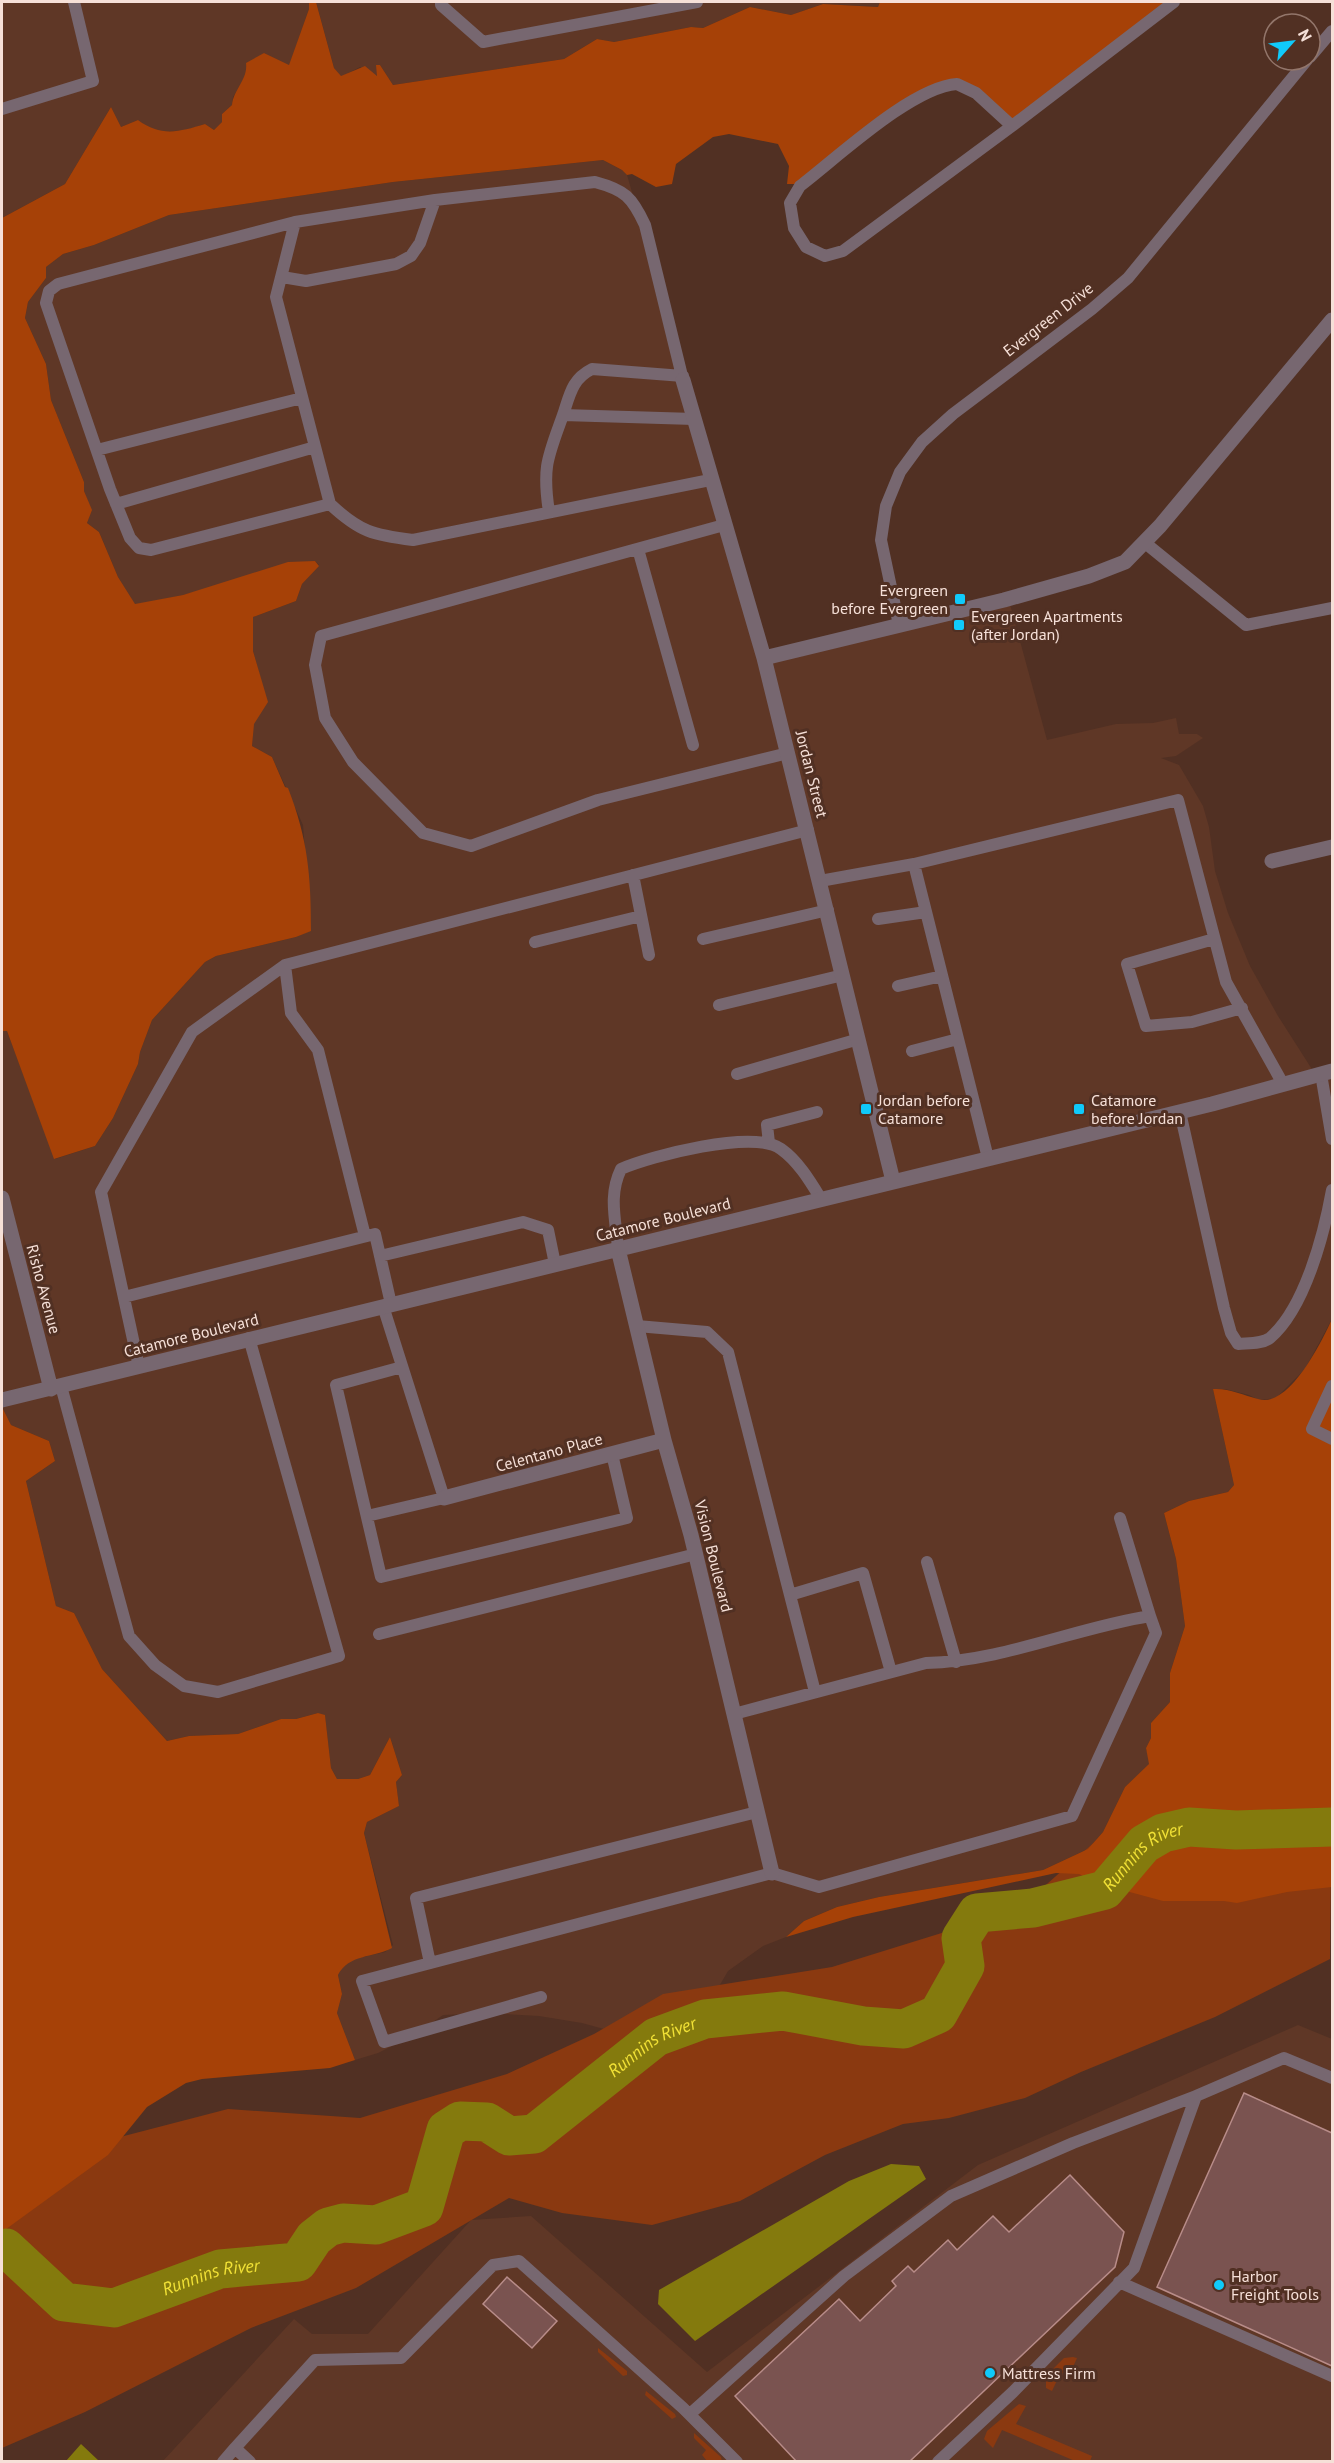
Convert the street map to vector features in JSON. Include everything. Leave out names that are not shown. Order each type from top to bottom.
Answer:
[{"type":"street","points":[[764,658],[1089,576],[1125,562],[1160,526],[1332,320]]},
{"type":"street","name":"Jordan Street","points":[[683,378],[710,480],[764,658],[893,1181]]},
{"type":"street","points":[[1272,861],[1332,847]]},
{"type":"street","name":"Catamore Boulevard","points":[[2,1400],[1180,1112],[1327,1072]]},
{"type":"street","name":"Risho Avenue","points":[[2,1198],[56,1388]]},
{"type":"street","name":"Vision Boulevard","points":[[618,1248],[664,1440],[696,1554],[772,1873]]},
{"type":"street","name":"Celentano Place","points":[[444,1498],[664,1440]]},
{"type":"lane","points":[[2,109],[93,81],[74,2]]},
{"type":"lane","points":[[441,2],[483,42],[697,2]]},
{"type":"lane","points":[[1012,126],[976,93],[957,84],[942,85],[926,91],[904,105],[800,186],[790,203],[794,228],[806,247],[825,256],[843,251],[1012,126],[1174,2]]},
{"type":"lane","name":"Evergreen Drive","points":[[1322,43],[1332,31]]},
{"type":"lane","name":"Evergreen Drive","points":[[899,625],[881,540],[886,506],[900,472],[922,442],[953,414],[1092,309],[1128,278],[1297,72]]},
{"type":"lane","points":[[330,504],[151,550],[139,548],[130,538],[97,450],[46,303],[49,291],[58,284],[295,222],[435,200],[595,182],[618,188],[635,203],[645,225],[683,378],[592,369],[580,375],[574,383],[545,465],[544,482],[549,512]]},
{"type":"lane","points":[[282,277],[306,281],[396,264],[411,256],[420,243],[435,200]]},
{"type":"lane","points":[[295,222],[276,297],[330,504],[345,519],[371,535],[413,540],[710,480]]},
{"type":"lane","points":[[97,450],[302,398]]},
{"type":"lane","points":[[563,415],[694,419]]},
{"type":"lane","points":[[116,504],[315,447]]},
{"type":"lane","points":[[724,525],[321,636],[315,665],[325,718],[353,762],[423,833],[471,846],[598,800],[788,753]]},
{"type":"lane","points":[[1143,542],[1246,625],[1332,608]]},
{"type":"lane","points":[[638,549],[693,745]]},
{"type":"lane","points":[[820,881],[914,864],[1178,800],[1226,982],[1283,1084]]},
{"type":"lane","points":[[139,1367],[101,1192],[192,1032],[285,965],[808,830]]},
{"type":"lane","points":[[914,864],[988,1158]]},
{"type":"lane","points":[[633,875],[649,955]]},
{"type":"lane","points":[[703,939],[828,910]]},
{"type":"lane","points":[[878,919],[926,912]]},
{"type":"lane","points":[[535,942],[641,916]]},
{"type":"lane","points":[[1214,939],[1127,964],[1146,1026],[1192,1022],[1242,1008]]},
{"type":"lane","points":[[285,965],[291,1013],[318,1050],[366,1236]]},
{"type":"lane","points":[[719,1005],[843,975]]},
{"type":"lane","points":[[898,986],[942,976]]},
{"type":"lane","points":[[912,1051],[958,1039]]},
{"type":"lane","points":[[737,1074],[859,1040]]},
{"type":"lane","points":[[1327,1072],[1332,1139]]},
{"type":"lane","points":[[769,1143],[766,1125],[817,1112]]},
{"type":"lane","points":[[1180,1112],[1224,1308],[1231,1333],[1238,1344],[1268,1339],[1292,1312],[1327,1218],[1332,1190]]},
{"type":"lane","points":[[618,1248],[612,1210],[615,1181],[621,1169],[662,1154],[707,1145],[769,1143],[781,1149],[804,1173],[821,1198]]},
{"type":"lane","points":[[380,1256],[523,1222],[548,1230],[555,1264]]},
{"type":"lane","points":[[124,1297],[375,1234],[387,1305],[402,1367],[444,1498],[367,1516]]},
{"type":"lane","points":[[637,1326],[707,1332],[729,1352],[814,1692]]},
{"type":"lane","points":[[56,1388],[129,1636],[155,1665],[184,1686],[218,1692],[339,1656],[249,1338]]},
{"type":"lane","points":[[402,1367],[336,1385],[381,1577],[627,1518],[612,1454]]},
{"type":"lane","points":[[1332,1386],[1312,1429],[1332,1439]]},
{"type":"lane","points":[[541,1997],[384,2042],[362,1981],[772,1873],[819,1887],[1072,1816],[1156,1634],[1120,1518]]},
{"type":"lane","points":[[379,1634],[696,1554]]},
{"type":"lane","points":[[927,1562],[956,1662]]},
{"type":"lane","points":[[790,1595],[863,1573],[891,1672]]},
{"type":"lane","points":[[734,1714],[927,1663],[956,1662],[1106,1623],[1150,1616]]},
{"type":"lane","points":[[430,1963],[416,1898],[757,1812]]},
{"type":"lane","points":[[690,2414],[844,2276],[951,2196],[1072,2143],[1196,2096],[1284,2058],[1332,2078]]},
{"type":"lane","points":[[938,2462],[1013,2392],[1134,2268],[1196,2096]]},
{"type":"lane","points":[[224,2462],[315,2360],[401,2358],[493,2265],[519,2261],[690,2414],[737,2462]]},
{"type":"lane","points":[[1119,2282],[1332,2376]]},
{"type":"lane","points":[[235,2448],[250,2462]]},
{"type":"shaded area","points":[[2,2],[309,2],[309,9],[289,66],[264,53],[247,74],[233,97],[232,105],[222,114],[222,122],[214,130],[205,124],[187,130],[152,131],[138,120],[121,127],[111,107],[65,184],[2,218]]},
{"type":"shaded area","points":[[309,2],[316,2],[334,68],[341,76],[365,66],[377,76],[376,65],[380,65],[393,85],[564,59],[597,39],[614,42],[691,27],[703,28],[750,7],[791,15],[823,4],[878,7],[880,2],[1175,2],[1013,122],[975,90],[936,85],[801,184],[787,184],[789,166],[778,144],[729,134],[713,137],[676,164],[672,184],[656,187],[632,174],[627,175],[603,160],[393,182],[169,215],[94,245],[63,254],[46,267],[46,278],[28,302],[25,318],[46,364],[51,400],[84,482],[84,491],[92,510],[87,523],[99,532],[118,577],[135,604],[183,595],[288,562],[315,561],[319,566],[302,584],[296,601],[253,617],[253,651],[268,702],[254,724],[252,746],[272,757],[295,807],[307,858],[311,931],[296,937],[216,956],[205,962],[152,1020],[138,1064],[113,1118],[95,1146],[54,1159],[7,1031],[2,1031],[2,218],[65,184],[111,107],[121,127],[138,120],[162,131],[178,131],[205,124],[214,130],[222,122],[222,114],[232,105],[245,74],[246,63],[264,53],[289,65],[309,9]]},
{"type":"shaded area","points":[[316,2],[880,2],[878,7],[823,4],[791,15],[750,7],[703,28],[691,27],[614,42],[597,39],[564,59],[393,85],[380,65],[377,76],[360,67],[341,77],[334,68]]},
{"type":"shaded area","points":[[603,160],[627,175],[767,656],[1008,597],[1047,740],[1116,724],[1153,723],[1176,718],[1179,734],[1197,734],[1203,738],[1176,756],[1161,758],[1179,765],[1203,806],[1209,827],[1215,871],[1228,913],[1250,966],[1315,1074],[1332,1069],[1332,1319],[1305,1369],[1276,1398],[1259,1400],[1225,1389],[1213,1389],[1234,1485],[1228,1492],[1189,1501],[1164,1513],[1176,1559],[1185,1626],[1170,1673],[1170,1702],[1151,1723],[1151,1738],[1146,1748],[1150,1764],[1125,1787],[1103,1832],[1088,1849],[1043,1870],[879,1897],[837,1907],[804,1921],[786,1937],[763,1946],[728,1971],[707,2007],[633,2037],[582,2023],[539,2016],[487,2013],[443,2015],[414,2035],[378,2053],[355,2060],[337,2013],[342,1994],[338,1975],[343,1965],[353,1959],[385,1952],[393,1945],[364,1833],[367,1822],[399,1806],[396,1782],[402,1775],[390,1737],[370,1775],[358,1779],[337,1779],[331,1768],[325,1716],[318,1713],[296,1719],[281,1719],[238,1734],[189,1736],[167,1741],[102,1669],[74,1613],[56,1606],[26,1481],[55,1461],[49,1441],[11,1425],[2,1407],[2,1031],[7,1031],[55,1159],[95,1146],[113,1118],[138,1064],[152,1020],[205,962],[216,956],[296,937],[311,930],[303,825],[272,757],[252,746],[253,724],[267,702],[253,651],[253,617],[296,601],[302,584],[319,565],[315,561],[135,605],[118,577],[99,532],[87,523],[91,510],[84,491],[84,482],[51,400],[46,364],[25,318],[28,302],[46,278],[46,267],[63,254],[94,245],[169,215],[393,182]]},
{"type":"shaded area","points":[[1332,1319],[1332,1887],[1287,1892],[1237,1903],[1163,1901],[1100,1884],[1079,1874],[1056,1873],[853,1917],[786,1937],[804,1921],[837,1907],[879,1897],[1043,1870],[1088,1849],[1103,1832],[1125,1787],[1149,1764],[1146,1748],[1151,1738],[1151,1723],[1170,1702],[1170,1673],[1185,1626],[1176,1559],[1164,1513],[1189,1501],[1228,1492],[1234,1485],[1213,1389],[1258,1399],[1270,1399],[1281,1394],[1303,1371]]},
{"type":"shaded area","points":[[2,1407],[11,1425],[49,1441],[55,1461],[26,1481],[56,1606],[74,1613],[102,1669],[167,1741],[189,1736],[238,1734],[281,1719],[296,1719],[318,1713],[325,1715],[331,1768],[337,1779],[358,1779],[370,1775],[390,1737],[402,1775],[396,1782],[399,1806],[367,1822],[364,1833],[392,1948],[348,1963],[338,1975],[342,1994],[337,2013],[355,2060],[330,2068],[202,2079],[186,2083],[147,2107],[108,2155],[2,2232]]},
{"type":"shaded area","points":[[1332,1774],[1330,1959],[1215,2017],[1081,2072],[1025,2098],[949,2118],[903,2124],[825,2155],[740,2201],[652,2225],[562,2213],[509,2198],[356,2288],[251,2328],[85,2412],[2,2448],[2,2187],[47,2156],[228,2109],[360,2118],[507,2074],[594,2034],[663,1994],[832,1967],[961,1927],[1030,1899],[1099,1838]]},
{"type":"shaded area","points":[[1298,2025],[1332,2039],[1332,2461],[162,2462],[294,2319],[312,2334],[368,2334],[471,2220],[531,2216],[707,2372],[978,2165]]},
{"type":"shaded area","points":[[891,2164],[919,2166],[926,2179],[695,2341],[658,2304],[659,2290],[849,2181]]},
{"type":"shaded area","points":[[598,2348],[627,2371],[627,2375],[623,2376],[598,2352]]},
{"type":"shaded area","points":[[1064,2358],[1077,2358],[1069,2376],[1061,2372],[1052,2391],[1046,2388],[1046,2376]]},
{"type":"shaded area","points":[[646,2391],[676,2417],[672,2419],[645,2395]]},
{"type":"shaded area","points":[[1019,2404],[1026,2406],[1016,2424],[1092,2456],[1090,2461],[1075,2461],[1002,2430],[993,2448],[984,2439],[987,2431]]},
{"type":"shaded area","points":[[694,2433],[721,2457],[722,2461],[707,2461],[702,2455],[706,2450],[694,2438]]},
{"type":"shaded area","points":[[81,2444],[99,2461],[66,2461]]},
{"type":"building","points":[[1244,2093],[1332,2133],[1332,2366],[1157,2287]]},
{"type":"building","points":[[1070,2175],[1124,2232],[1115,2267],[909,2462],[797,2462],[735,2396],[839,2299],[860,2321],[896,2286],[892,2281],[908,2266],[914,2272],[948,2240],[957,2250],[993,2216],[1009,2232]]},
{"type":"building","points":[[507,2277],[557,2321],[532,2348],[483,2304]]},
{"type":"waterway","name":"Runnins River","points":[[2,2249],[6,2248],[64,2302],[114,2308],[220,2269],[298,2262],[314,2238],[328,2227],[343,2223],[376,2225],[424,2207],[446,2130],[460,2121],[487,2122],[509,2136],[534,2134],[656,2037],[705,2019],[783,2011],[863,2026],[904,2029],[938,2014],[965,1966],[961,1938],[977,1913],[1033,1908],[1105,1890],[1144,1844],[1163,1833],[1189,1827],[1236,1830],[1332,1827]]},
{"type":"place","name":"Evergreen before Evergreen","points":[[960,599]]},
{"type":"place","name":"Evergreen Apartments (after Jordan)","points":[[959,625]]},
{"type":"place","name":"Jordan before Catamore","points":[[866,1109]]},
{"type":"place","name":"Catamore before Jordan","points":[[1079,1109]]},
{"type":"place","name":"Harbor Freight Tools","points":[[1219,2285]]},
{"type":"place","name":"Mattress Firm","points":[[990,2373]]}]
